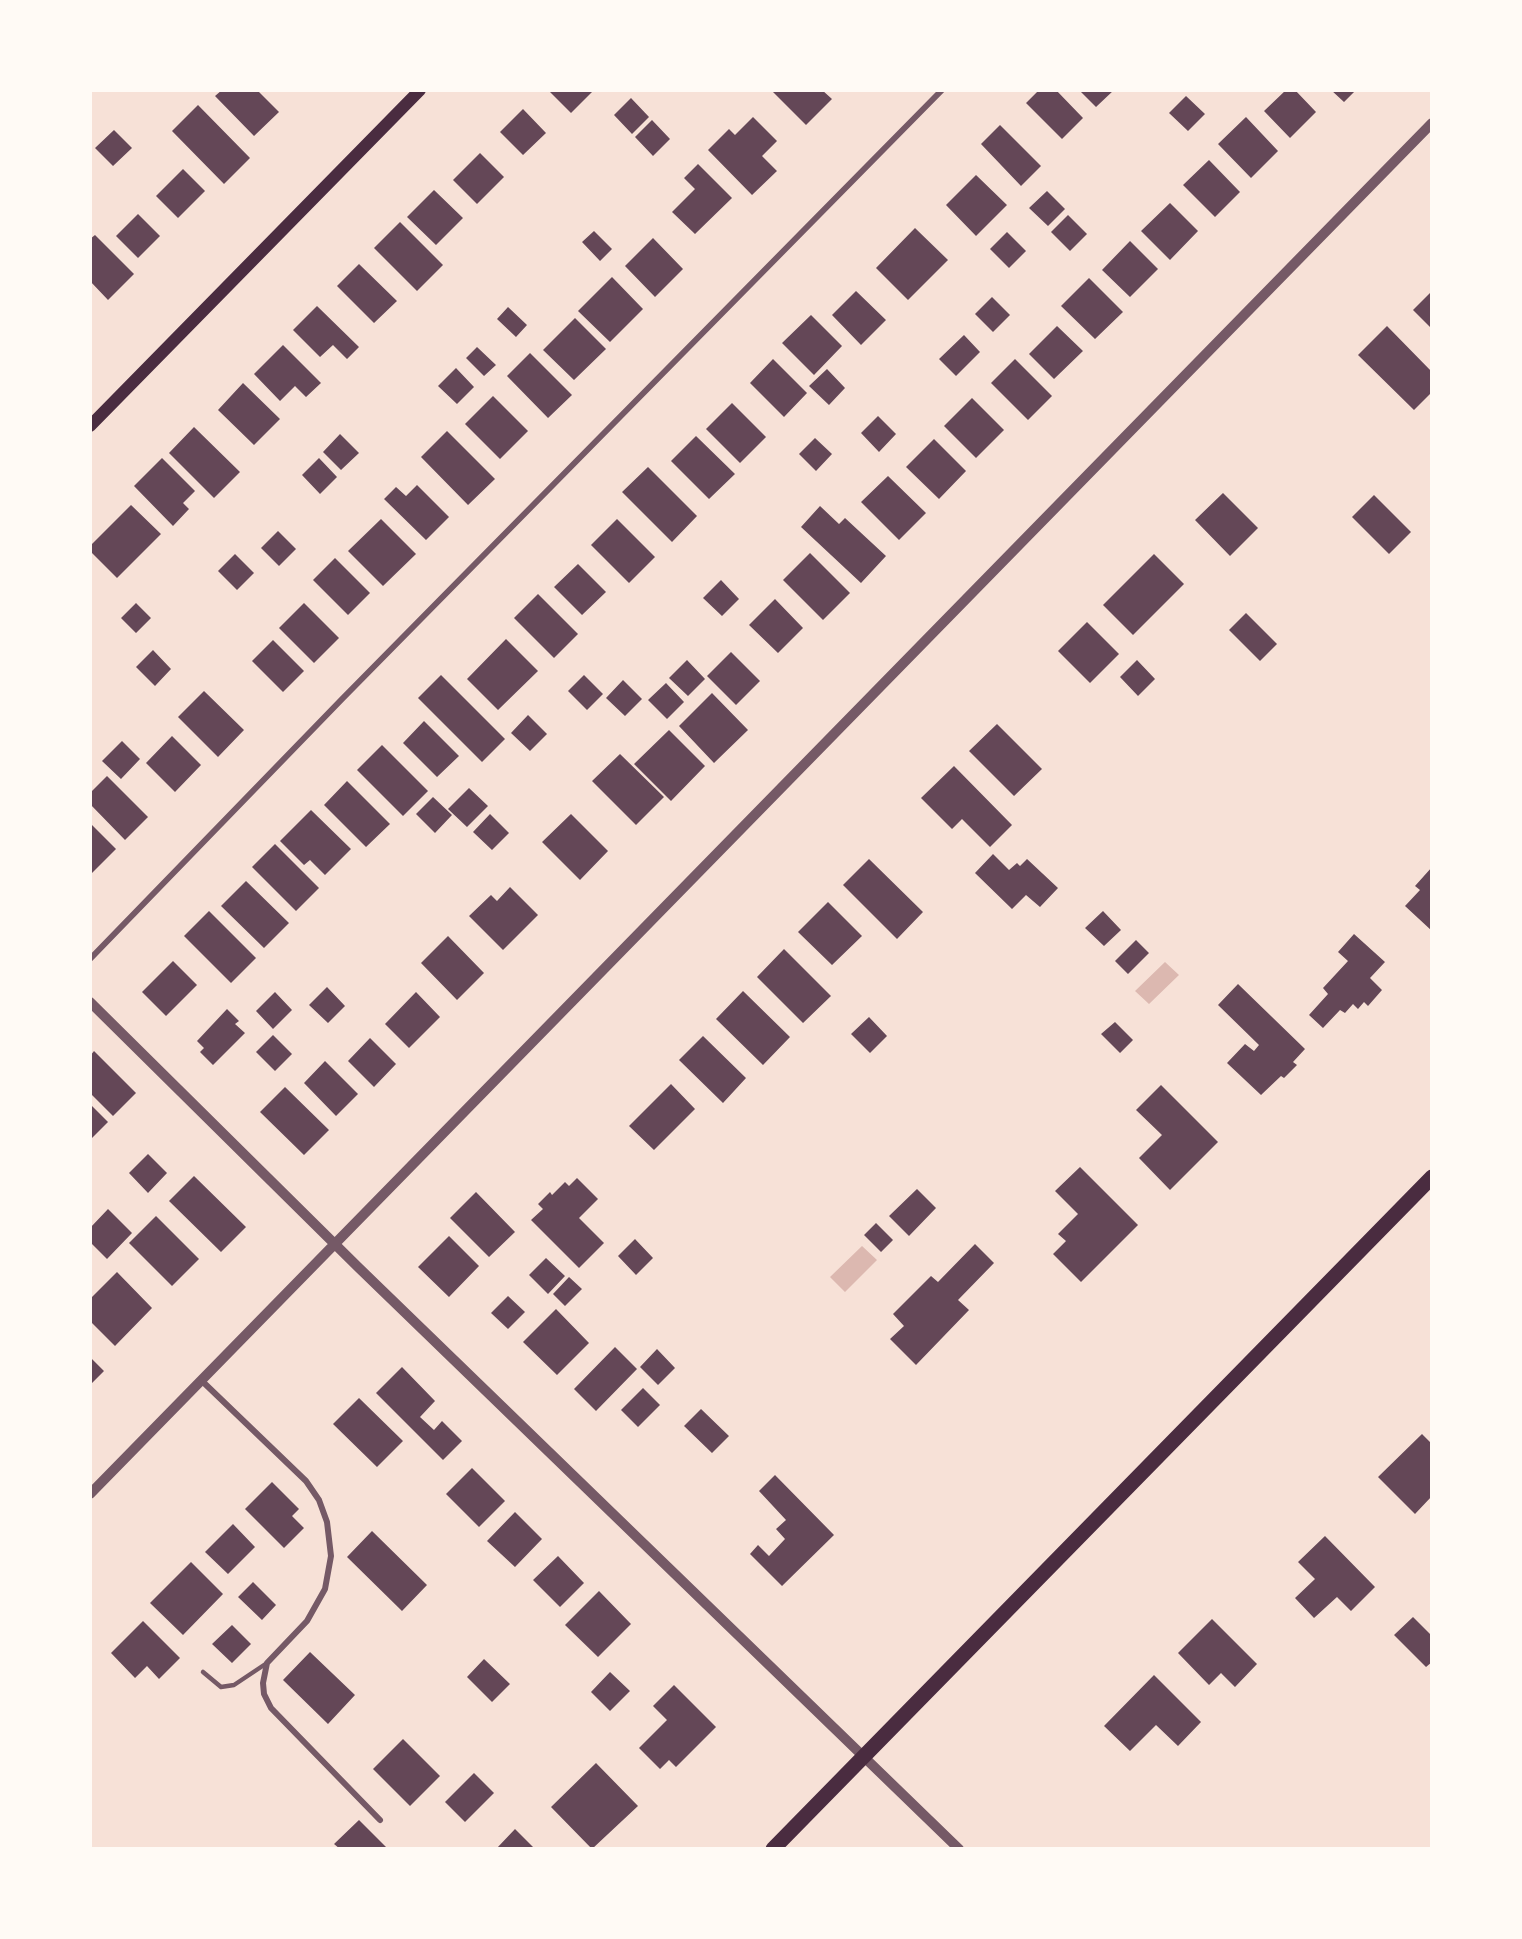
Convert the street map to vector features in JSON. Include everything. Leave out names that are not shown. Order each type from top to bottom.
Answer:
[{"type":"main road","points":[[90,426],[420,90]]},
{"type":"main road","points":[[773,1849],[1432,1177]]},
{"type":"street","points":[[90,959],[942,90]]},
{"type":"street","points":[[90,1494],[1432,123]]},
{"type":"street","points":[[90,1002],[334,1244],[959,1849]]},
{"type":"street","points":[[202,1381],[306,1481],[319,1500],[327,1522],[331,1556],[325,1590],[307,1621],[267,1663],[262,1683],[264,1694],[271,1708],[380,1820]]},
{"type":"lane","points":[[203,1672],[221,1687],[234,1684],[267,1663]]},
{"type":"shaded area","points":[[1165,962],[1179,975],[1149,1004],[1135,991]]},
{"type":"shaded area","points":[[862,1246],[877,1260],[845,1292],[830,1277]]},
{"type":"building","points":[[222,90],[257,90],[279,112],[254,136],[215,96]]},
{"type":"building","points":[[548,90],[594,90],[571,113]]},
{"type":"building","points":[[771,90],[822,90],[832,99],[806,125]]},
{"type":"building","points":[[1039,90],[1056,90],[1083,118],[1062,139],[1026,103]]},
{"type":"building","points":[[1079,90],[1114,90],[1096,107]]},
{"type":"building","points":[[1286,90],[1295,90],[1316,112],[1290,138],[1264,111]]},
{"type":"building","points":[[1331,90],[1356,90],[1344,102]]},
{"type":"building","points":[[1186,96],[1205,114],[1188,131],[1169,113]]},
{"type":"building","points":[[631,98],[649,117],[632,134],[614,115]]},
{"type":"building","points":[[198,105],[250,158],[224,184],[172,131]]},
{"type":"building","points":[[523,109],[546,133],[523,155],[500,132]]},
{"type":"building","points":[[753,117],[777,141],[762,156],[777,171],[752,195],[708,150],[729,129],[735,135]]},
{"type":"building","points":[[1246,117],[1278,151],[1251,178],[1218,144]]},
{"type":"building","points":[[652,120],[670,139],[653,156],[635,137]]},
{"type":"building","points":[[1000,125],[1041,166],[1021,186],[981,144]]},
{"type":"building","points":[[114,130],[132,148],[113,166],[95,148]]},
{"type":"building","points":[[480,153],[504,177],[477,204],[453,180]]},
{"type":"building","points":[[1209,160],[1240,192],[1215,217],[1183,185]]},
{"type":"building","points":[[698,164],[732,198],[695,234],[672,212],[695,189],[684,178]]},
{"type":"building","points":[[183,169],[205,191],[178,218],[156,196]]},
{"type":"building","points":[[976,175],[1007,205],[976,236],[946,205]]},
{"type":"building","points":[[434,190],[463,218],[436,245],[407,217]]},
{"type":"building","points":[[1047,191],[1065,209],[1048,226],[1029,208]]},
{"type":"building","points":[[1170,203],[1198,231],[1170,260],[1141,231]]},
{"type":"building","points":[[138,214],[160,236],[138,258],[116,236]]},
{"type":"building","points":[[1068,215],[1087,234],[1070,251],[1051,232]]},
{"type":"building","points":[[400,222],[443,265],[417,291],[374,248]]},
{"type":"building","points":[[915,228],[948,260],[908,300],[876,268]]},
{"type":"building","points":[[594,231],[612,249],[600,261],[582,242]]},
{"type":"building","points":[[1007,232],[1026,251],[1009,268],[990,249]]},
{"type":"building","points":[[95,235],[134,274],[108,300],[90,281],[90,239]]},
{"type":"building","points":[[653,238],[683,269],[655,297],[625,266]]},
{"type":"building","points":[[1130,241],[1158,269],[1130,297],[1102,270]]},
{"type":"building","points":[[359,264],[397,301],[374,323],[337,286]]},
{"type":"building","points":[[612,277],[643,309],[610,342],[578,311]]},
{"type":"building","points":[[1089,278],[1123,312],[1095,339],[1061,306]]},
{"type":"building","points":[[856,291],[886,320],[861,345],[832,315]]},
{"type":"building","points":[[1432,291],[1432,329],[1413,310]]},
{"type":"building","points":[[992,297],[1010,315],[993,332],[975,314]]},
{"type":"building","points":[[317,306],[359,347],[347,359],[333,345],[320,357],[293,330]]},
{"type":"building","points":[[508,307],[527,325],[516,337],[497,319]]},
{"type":"building","points":[[811,315],[842,346],[814,375],[782,343]]},
{"type":"building","points":[[575,318],[606,349],[574,380],[543,350]]},
{"type":"building","points":[[1057,326],[1083,351],[1054,379],[1029,354]]},
{"type":"building","points":[[1387,326],[1432,372],[1432,392],[1414,410],[1358,355]]},
{"type":"building","points":[[964,335],[980,352],[956,376],[939,359]]},
{"type":"building","points":[[283,345],[321,383],[306,397],[295,386],[280,401],[254,374]]},
{"type":"building","points":[[477,347],[496,365],[484,376],[466,358]]},
{"type":"building","points":[[530,353],[572,395],[548,418],[507,376]]},
{"type":"building","points":[[773,359],[807,393],[784,417],[750,383]]},
{"type":"building","points":[[1015,359],[1052,396],[1028,420],[991,383]]},
{"type":"building","points":[[456,368],[474,387],[457,404],[438,386]]},
{"type":"building","points":[[827,369],[845,388],[829,405],[809,386]]},
{"type":"building","points":[[243,383],[280,419],[254,445],[218,410]]},
{"type":"building","points":[[493,396],[528,431],[500,459],[465,424]]},
{"type":"building","points":[[972,398],[1004,430],[976,458],[944,426]]},
{"type":"building","points":[[732,403],[766,437],[740,463],[706,429]]},
{"type":"building","points":[[878,416],[896,434],[879,452],[861,433]]},
{"type":"building","points":[[194,427],[240,472],[214,498],[169,453]]},
{"type":"building","points":[[447,431],[495,479],[468,505],[421,457]]},
{"type":"building","points":[[340,434],[359,453],[341,470],[323,452]]},
{"type":"building","points":[[696,436],[735,474],[709,499],[671,461]]},
{"type":"building","points":[[815,438],[832,454],[816,471],[799,454]]},
{"type":"building","points":[[934,439],[966,471],[939,499],[906,467]]},
{"type":"building","points":[[162,458],[195,491],[183,503],[189,509],[173,526],[134,486]]},
{"type":"building","points":[[319,458],[337,477],[320,494],[302,475]]},
{"type":"building","points":[[648,467],[697,516],[672,542],[622,492]]},
{"type":"building","points":[[888,476],[926,513],[899,540],[861,502]]},
{"type":"building","points":[[417,485],[449,517],[426,540],[384,499],[396,487],[406,496]]},
{"type":"building","points":[[1223,493],[1258,528],[1230,556],[1195,520]]},
{"type":"building","points":[[1374,495],[1411,532],[1389,554],[1352,517]]},
{"type":"building","points":[[131,505],[161,534],[117,578],[90,551],[90,546]]},
{"type":"building","points":[[820,506],[839,524],[845,518],[886,556],[861,583],[801,527]]},
{"type":"building","points":[[381,519],[416,554],[383,586],[348,551]]},
{"type":"building","points":[[617,519],[655,557],[629,583],[591,545]]},
{"type":"building","points":[[278,531],[296,549],[279,566],[261,548]]},
{"type":"building","points":[[810,553],[850,593],[823,620],[783,580]]},
{"type":"building","points":[[235,554],[254,573],[237,590],[218,571]]},
{"type":"building","points":[[1154,554],[1184,584],[1133,635],[1103,605]]},
{"type":"building","points":[[335,558],[370,593],[348,615],[313,580]]},
{"type":"building","points":[[578,564],[606,592],[582,615],[554,587]]},
{"type":"building","points":[[721,580],[739,599],[722,616],[703,598]]},
{"type":"building","points":[[538,594],[578,634],[554,658],[514,618]]},
{"type":"building","points":[[775,599],[803,628],[778,653],[749,625]]},
{"type":"building","points":[[136,603],[151,618],[136,633],[121,618]]},
{"type":"building","points":[[304,603],[339,638],[314,663],[279,628]]},
{"type":"building","points":[[1246,613],[1277,644],[1260,661],[1229,630]]},
{"type":"building","points":[[1087,622],[1119,654],[1090,683],[1058,651]]},
{"type":"building","points":[[506,639],[538,671],[498,710],[467,679]]},
{"type":"building","points":[[273,640],[304,671],[283,692],[252,661]]},
{"type":"building","points":[[153,650],[171,669],[155,686],[136,667]]},
{"type":"building","points":[[731,652],[760,681],[736,705],[707,676]]},
{"type":"building","points":[[687,660],[705,679],[688,696],[669,678]]},
{"type":"building","points":[[1137,660],[1155,679],[1138,696],[1120,677]]},
{"type":"building","points":[[441,675],[505,739],[482,762],[418,698]]},
{"type":"building","points":[[584,675],[603,694],[587,710],[568,691]]},
{"type":"building","points":[[623,680],[642,699],[625,716],[606,698]]},
{"type":"building","points":[[666,683],[684,702],[667,719],[648,700]]},
{"type":"building","points":[[204,691],[244,730],[218,757],[178,717]]},
{"type":"building","points":[[712,693],[748,730],[714,763],[679,726]]},
{"type":"building","points":[[528,715],[547,734],[530,751],[511,733]]},
{"type":"building","points":[[424,721],[459,756],[437,777],[403,743]]},
{"type":"building","points":[[997,724],[1042,769],[1014,796],[969,751]]},
{"type":"building","points":[[669,730],[705,766],[671,801],[634,764]]},
{"type":"building","points":[[172,736],[201,765],[175,792],[146,763]]},
{"type":"building","points":[[122,741],[140,759],[121,779],[102,761]]},
{"type":"building","points":[[382,745],[428,791],[403,816],[357,770]]},
{"type":"building","points":[[620,754],[664,797],[636,825],[592,781]]},
{"type":"building","points":[[954,766],[1012,825],[990,847],[962,819],[952,829],[921,798]]},
{"type":"building","points":[[107,776],[148,817],[125,840],[90,804],[90,793]]},
{"type":"building","points":[[347,781],[390,824],[366,847],[324,805]]},
{"type":"building","points":[[469,788],[488,806],[467,827],[448,809]]},
{"type":"building","points":[[433,797],[452,815],[435,833],[416,814]]},
{"type":"building","points":[[311,810],[351,849],[325,875],[310,860],[304,865],[280,841]]},
{"type":"building","points":[[490,814],[509,833],[492,850],[473,832]]},
{"type":"building","points":[[571,814],[608,851],[580,880],[542,842]]},
{"type":"building","points":[[90,823],[116,849],[92,873],[90,870]]},
{"type":"building","points":[[275,844],[319,888],[296,911],[252,867]]},
{"type":"building","points":[[993,854],[1009,870],[1017,863],[1020,866],[1027,859],[1058,888],[1040,907],[1026,895],[1012,909],[975,873]]},
{"type":"building","points":[[869,859],[923,912],[897,939],[843,885]]},
{"type":"building","points":[[1432,867],[1432,931],[1405,906],[1420,890],[1415,886]]},
{"type":"building","points":[[246,881],[289,923],[264,948],[221,906]]},
{"type":"building","points":[[510,887],[538,915],[503,950],[469,916],[491,895],[497,901]]},
{"type":"building","points":[[828,902],[862,936],[832,965],[798,932]]},
{"type":"building","points":[[209,911],[256,958],[231,983],[184,936]]},
{"type":"building","points":[[1103,911],[1121,930],[1104,946],[1085,928]]},
{"type":"building","points":[[1354,934],[1385,962],[1370,978],[1382,990],[1368,1006],[1364,1002],[1358,1009],[1353,1004],[1345,1013],[1340,1010],[1323,1028],[1309,1015],[1328,994],[1323,988],[1348,961],[1338,952]]},
{"type":"building","points":[[448,936],[484,973],[457,1000],[421,963]]},
{"type":"building","points":[[1136,940],[1149,953],[1128,974],[1115,961]]},
{"type":"building","points":[[784,949],[831,996],[803,1023],[757,977]]},
{"type":"building","points":[[173,961],[197,985],[166,1016],[142,992]]},
{"type":"building","points":[[1238,984],[1305,1049],[1293,1062],[1297,1065],[1261,1095],[1227,1063],[1245,1044],[1254,1051],[1259,1045],[1218,1005]]},
{"type":"building","points":[[327,987],[345,1006],[328,1023],[309,1005]]},
{"type":"building","points":[[743,991],[790,1037],[763,1065],[716,1019]]},
{"type":"building","points":[[275,992],[292,1010],[273,1029],[256,1011]]},
{"type":"building","points":[[416,992],[440,1017],[409,1048],[385,1024]]},
{"type":"building","points":[[227,1009],[239,1021],[235,1024],[245,1033],[213,1065],[200,1052],[204,1048],[197,1041]]},
{"type":"building","points":[[869,1017],[887,1036],[870,1053],[851,1034]]},
{"type":"building","points":[[1115,1022],[1133,1040],[1120,1053],[1101,1034]]},
{"type":"building","points":[[273,1035],[292,1054],[275,1071],[256,1052]]},
{"type":"building","points":[[703,1036],[746,1078],[723,1103],[679,1060]]},
{"type":"building","points":[[370,1038],[396,1064],[374,1087],[348,1061]]},
{"type":"building","points":[[94,1051],[136,1093],[113,1116],[90,1093],[90,1056]]},
{"type":"building","points":[[325,1061],[358,1094],[336,1116],[304,1083]]},
{"type":"building","points":[[671,1084],[695,1109],[654,1150],[629,1126]]},
{"type":"building","points":[[1161,1085],[1218,1142],[1170,1190],[1139,1158],[1162,1135],[1136,1110]]},
{"type":"building","points":[[285,1087],[329,1130],[304,1155],[260,1112]]},
{"type":"building","points":[[90,1104],[108,1122],[90,1140]]},
{"type":"building","points":[[148,1154],[167,1173],[148,1193],[129,1173]]},
{"type":"building","points":[[1080,1167],[1138,1225],[1081,1282],[1053,1254],[1066,1241],[1058,1234],[1078,1214],[1055,1191]]},
{"type":"building","points":[[194,1176],[246,1227],[221,1252],[169,1201]]},
{"type":"building","points":[[577,1178],[598,1199],[579,1218],[604,1243],[579,1268],[531,1220],[543,1209],[538,1204],[550,1192],[552,1195],[565,1182],[569,1186]]},
{"type":"building","points":[[917,1189],[936,1208],[909,1236],[889,1216]]},
{"type":"building","points":[[476,1192],[515,1232],[489,1257],[450,1218]]},
{"type":"building","points":[[108,1209],[132,1233],[107,1259],[90,1242],[90,1228]]},
{"type":"building","points":[[156,1216],[199,1259],[172,1286],[129,1243]]},
{"type":"building","points":[[876,1223],[893,1240],[881,1252],[864,1235]]},
{"type":"building","points":[[449,1236],[479,1266],[449,1297],[418,1267]]},
{"type":"building","points":[[635,1239],[653,1258],[636,1275],[618,1256]]},
{"type":"building","points":[[975,1244],[994,1263],[958,1300],[969,1310],[916,1365],[890,1339],[904,1326],[893,1314],[931,1276],[938,1282]]},
{"type":"building","points":[[546,1258],[565,1276],[548,1294],[529,1275]]},
{"type":"building","points":[[117,1272],[152,1308],[115,1346],[90,1321],[90,1299]]},
{"type":"building","points":[[569,1277],[582,1289],[565,1306],[553,1294]]},
{"type":"building","points":[[508,1296],[525,1312],[508,1329],[491,1313]]},
{"type":"building","points":[[556,1309],[589,1343],[557,1375],[523,1342]]},
{"type":"building","points":[[615,1347],[637,1369],[596,1411],[574,1389]]},
{"type":"building","points":[[657,1349],[675,1368],[658,1385],[640,1367]]},
{"type":"building","points":[[90,1357],[104,1371],[90,1385]]},
{"type":"building","points":[[402,1367],[435,1401],[420,1417],[434,1430],[442,1421],[462,1441],[443,1460],[376,1393]]},
{"type":"building","points":[[643,1388],[660,1405],[638,1427],[621,1410]]},
{"type":"building","points":[[359,1398],[403,1441],[377,1467],[333,1424]]},
{"type":"building","points":[[701,1409],[729,1436],[712,1453],[684,1426]]},
{"type":"building","points":[[1422,1434],[1432,1444],[1432,1496],[1415,1514],[1378,1477]]},
{"type":"building","points":[[472,1468],[505,1501],[479,1527],[446,1494]]},
{"type":"building","points":[[775,1475],[834,1535],[782,1586],[750,1554],[758,1545],[769,1556],[785,1539],[776,1529],[786,1520],[759,1491]]},
{"type":"building","points":[[272,1482],[299,1509],[292,1516],[304,1528],[284,1548],[245,1509]]},
{"type":"building","points":[[515,1512],[542,1539],[515,1567],[487,1541]]},
{"type":"building","points":[[233,1524],[255,1547],[228,1574],[205,1552]]},
{"type":"building","points":[[372,1531],[427,1585],[402,1611],[347,1557]]},
{"type":"building","points":[[1325,1536],[1375,1587],[1351,1611],[1337,1597],[1314,1618],[1295,1598],[1315,1579],[1298,1562]]},
{"type":"building","points":[[558,1556],[584,1583],[560,1607],[533,1580]]},
{"type":"building","points":[[191,1562],[223,1594],[183,1635],[150,1603]]},
{"type":"building","points":[[253,1582],[276,1605],[262,1620],[238,1597]]},
{"type":"building","points":[[599,1591],[631,1624],[598,1657],[565,1625]]},
{"type":"building","points":[[1413,1617],[1432,1636],[1432,1662],[1426,1667],[1394,1635]]},
{"type":"building","points":[[1212,1619],[1257,1664],[1235,1687],[1221,1673],[1209,1685],[1178,1653]]},
{"type":"building","points":[[143,1621],[180,1658],[159,1679],[147,1666],[135,1678],[111,1653]]},
{"type":"building","points":[[232,1625],[251,1644],[232,1663],[212,1644]]},
{"type":"building","points":[[310,1652],[355,1695],[328,1724],[283,1680]]},
{"type":"building","points":[[484,1659],[510,1684],[492,1702],[467,1677]]},
{"type":"building","points":[[610,1672],[630,1691],[610,1711],[591,1692]]},
{"type":"building","points":[[1154,1675],[1201,1722],[1178,1746],[1156,1725],[1130,1751],[1104,1726]]},
{"type":"building","points":[[674,1685],[716,1727],[676,1767],[669,1760],[660,1769],[639,1748],[667,1720],[653,1706]]},
{"type":"building","points":[[403,1739],[440,1776],[410,1806],[373,1769]]},
{"type":"building","points":[[596,1763],[638,1806],[592,1849],[551,1807]]},
{"type":"building","points":[[474,1773],[494,1793],[465,1822],[445,1802]]},
{"type":"building","points":[[359,1820],[388,1849],[340,1849],[334,1844]]},
{"type":"building","points":[[515,1829],[535,1849],[497,1848]]}]
